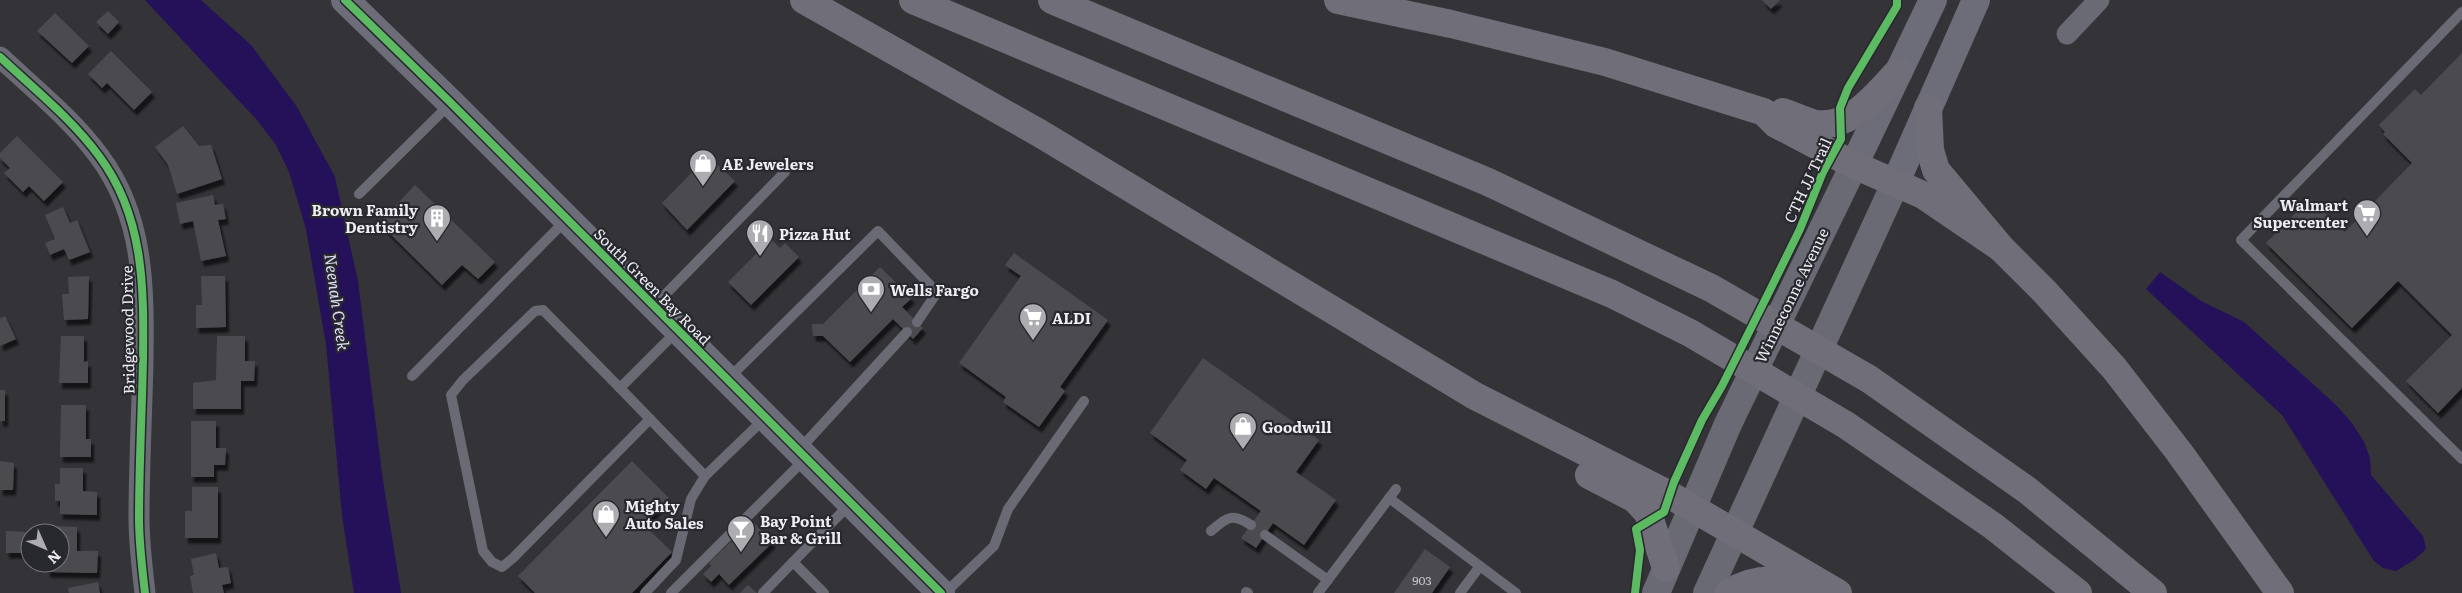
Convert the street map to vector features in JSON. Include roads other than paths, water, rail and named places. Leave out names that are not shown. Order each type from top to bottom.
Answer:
[{"type":"highway","points":[[804,0],[1040,134],[1475,396],[1670,495],[1691,510],[1735,532],[1838,593]]},
{"type":"highway","points":[[912,0],[1612,294],[1690,333],[1846,425],[1993,526],[2078,593]]},
{"type":"highway","points":[[1052,0],[1488,182],[1711,288],[1868,379],[2027,490],[2153,593]]},
{"type":"highway","points":[[1338,0],[1451,24],[1604,62],[1764,112],[1780,111],[1813,123],[1841,122],[1860,111],[1899,71]]},
{"type":"highway","points":[[1928,108],[1930,150],[1936,170],[2001,248],[2056,303],[2114,368],[2179,452],[2280,593]]},
{"type":"highway","points":[[1764,112],[1776,124],[1854,165],[1923,195],[2001,248]]},
{"type":"highway","points":[[1475,396],[1501,428],[1635,499],[1652,520],[1666,568]]},
{"type":"highway","points":[[1729,593],[1752,581],[1775,580],[1800,585],[1815,593]]},
{"type":"main road","name":"South Green Bay Road","points":[[345,0],[451,102],[677,331],[941,593]]},
{"type":"main road","name":"Winneconne Avenue","points":[[1656,593],[1728,424],[1933,0]]},
{"type":"main road","points":[[1707,593],[1895,184],[1976,0]]},
{"type":"street","points":[[2067,34],[2099,0]]},
{"type":"street","name":"Bridgewood Drive","points":[[0,57],[72,126],[100,156],[119,190],[131,219],[142,278],[139,519],[145,593]]},
{"type":"lane","points":[[2462,12],[2241,240],[2462,459]]},
{"type":"lane","points":[[359,194],[451,102]]},
{"type":"lane","points":[[653,306],[785,172]]},
{"type":"lane","points":[[412,376],[567,219]]},
{"type":"lane","points":[[727,380],[878,231],[931,286],[934,297],[917,322]]},
{"type":"lane","points":[[650,420],[513,558],[502,567],[492,562],[483,551],[451,395],[463,380],[535,311],[543,310],[705,476]]},
{"type":"lane","points":[[620,388],[677,331]]},
{"type":"lane","points":[[671,593],[802,455],[907,332]]},
{"type":"lane","points":[[945,593],[994,546],[1008,509],[1084,401]]},
{"type":"lane","points":[[645,593],[676,560],[691,499],[705,476],[765,418]]},
{"type":"lane","points":[[1318,593],[1396,489]]},
{"type":"lane","points":[[1389,498],[1516,593]]},
{"type":"lane","points":[[762,593],[851,503]]},
{"type":"lane","points":[[1211,531],[1228,518],[1236,517],[1251,525]]},
{"type":"lane","points":[[1265,535],[1328,580]]},
{"type":"lane","points":[[793,562],[824,593]]},
{"type":"lane","points":[[1460,593],[1480,566]]},
{"type":"water","name":"Neenah Creek","points":[[145,0],[201,0],[251,45],[297,107],[335,177],[358,281],[383,481],[401,593],[354,593],[342,515],[326,344],[306,229],[289,172],[276,145],[257,120]]},
{"type":"water","points":[[2160,272],[2201,301],[2244,322],[2335,404],[2352,423],[2364,442],[2370,458],[2371,475],[2423,536],[2426,549],[2414,560],[2396,571],[2383,568],[2374,561],[2282,415],[2146,289]]},
{"type":"place","name":"AE Jewelers","points":[[703,187]]},
{"type":"place","name":"Walmart Supercenter","points":[[2367,237]]},
{"type":"place","name":"Brown Family Dentistry","points":[[437,242]]},
{"type":"place","name":"Pizza Hut","points":[[760,257]]},
{"type":"place","name":"Wells Fargo","points":[[871,313]]},
{"type":"place","name":"ALDI","points":[[1033,341]]},
{"type":"place","name":"Goodwill","points":[[1243,450]]},
{"type":"place","name":"Mighty Auto Sales","points":[[606,538]]},
{"type":"place","name":"Bay Point Bar & Grill","points":[[741,553]]}]
